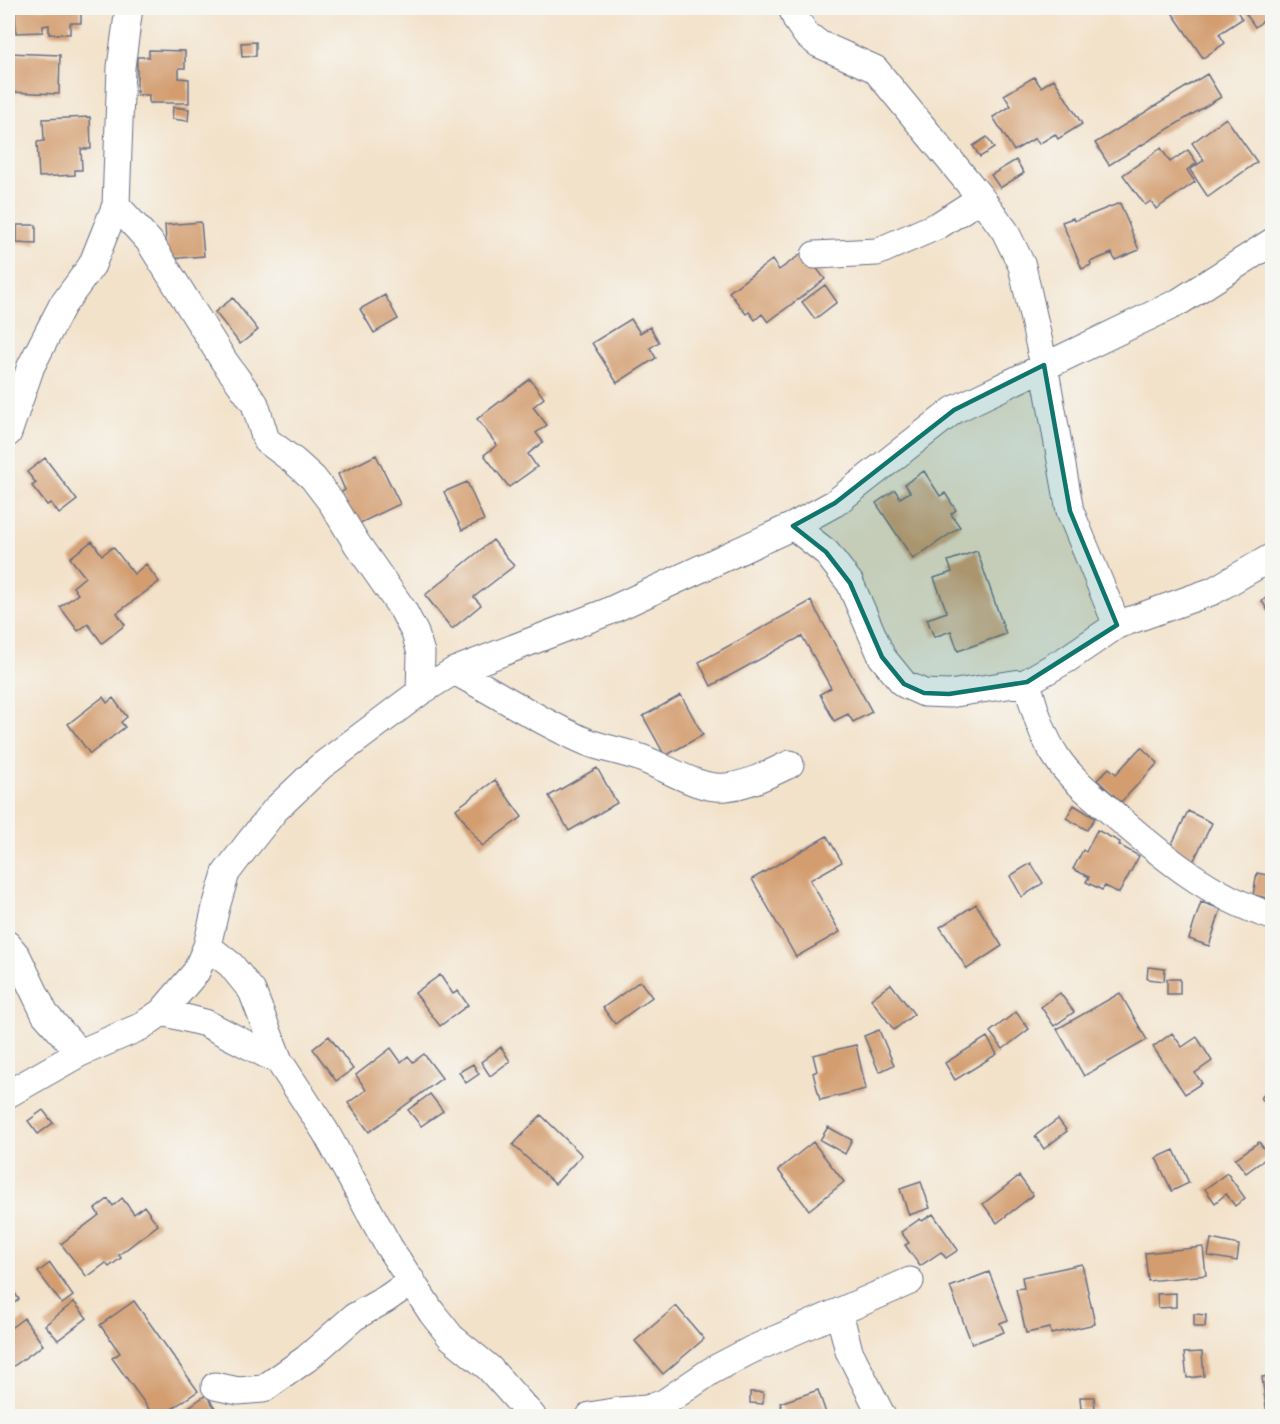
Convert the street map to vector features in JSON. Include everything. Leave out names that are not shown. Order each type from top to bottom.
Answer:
[{"type":"street","points":[[8,433],[32,366],[62,306],[92,265],[116,206],[121,67],[129,8]]},
{"type":"street","points":[[792,8],[801,28],[819,44],[875,69],[981,198],[1005,231],[1022,266],[1044,365],[1070,511],[1117,625]]},
{"type":"street","points":[[815,255],[877,252],[939,225],[981,198]]},
{"type":"street","points":[[116,206],[149,241],[224,361],[255,404],[266,441],[313,478],[402,610],[415,633],[421,653],[420,692]]},
{"type":"street","points":[[8,1094],[80,1053],[140,1027],[162,1012],[196,972],[207,946],[226,873],[275,810],[320,767],[420,692],[454,671],[607,612],[793,526],[835,503],[954,410],[1179,302],[1272,242]]},
{"type":"street","points":[[793,526],[826,552],[849,583],[882,657],[904,684],[924,693],[949,694],[1027,682],[1067,659],[1117,625],[1213,591],[1272,556]]},
{"type":"street","points":[[454,671],[544,721],[588,742],[646,760],[707,785],[724,788],[751,782],[790,764]]},
{"type":"street","points":[[1027,682],[1036,713],[1057,758],[1079,784],[1166,858],[1224,895],[1272,916]]},
{"type":"street","points":[[8,945],[17,956],[28,984],[45,1014],[80,1053]]},
{"type":"street","points":[[207,946],[231,965],[252,991],[279,1061],[325,1131],[389,1247],[432,1312],[451,1337],[489,1368],[532,1416]]},
{"type":"street","points":[[162,1012],[205,1023],[279,1061]]},
{"type":"street","points":[[215,1386],[238,1391],[263,1389],[306,1359],[354,1317],[412,1281]]},
{"type":"street","points":[[590,1416],[647,1409],[664,1403],[731,1360],[910,1281]]},
{"type":"street","points":[[839,1312],[849,1351],[882,1416]]},
{"type":"highlighted area","points":[[1044,365],[1070,511],[1117,625],[1027,682],[949,694],[924,693],[904,684],[882,657],[850,583],[826,552],[793,526],[835,503],[954,410]]},
{"type":"building","points":[[15,8],[81,8],[81,23],[70,23],[70,34],[49,34],[49,25],[43,26],[43,32],[16,33]]},
{"type":"building","points":[[1177,8],[1235,8],[1242,19],[1219,34],[1225,43],[1203,58],[1171,11]]},
{"type":"building","points":[[1242,8],[1272,8],[1272,14],[1255,27]]},
{"type":"building","points":[[256,42],[256,56],[242,57],[241,43]]},
{"type":"building","points":[[149,50],[185,51],[185,68],[179,68],[179,78],[189,79],[189,103],[149,103],[149,95],[137,95],[137,57],[149,57]]},
{"type":"building","points":[[8,53],[60,55],[59,94],[8,92]]},
{"type":"building","points":[[1207,74],[1221,97],[1109,165],[1095,143]]},
{"type":"building","points":[[1034,77],[1041,87],[1054,79],[1082,124],[1058,139],[1055,134],[1039,144],[1035,138],[1014,151],[993,117],[1011,106],[1004,95]]},
{"type":"building","points":[[173,107],[189,109],[188,121],[172,119]]},
{"type":"building","points":[[90,117],[91,149],[81,149],[82,170],[75,170],[75,175],[39,177],[37,142],[44,141],[43,119]]},
{"type":"building","points":[[1226,118],[1257,162],[1208,197],[1190,170],[1204,160],[1192,143]]},
{"type":"building","points":[[987,137],[994,148],[980,157],[973,146]]},
{"type":"building","points":[[1161,148],[1170,162],[1188,150],[1197,163],[1187,170],[1195,182],[1156,209],[1151,201],[1145,205],[1123,175]]},
{"type":"building","points":[[1016,160],[1024,173],[1000,188],[991,175]]},
{"type":"building","points":[[1120,203],[1139,250],[1115,260],[1112,253],[1090,262],[1091,265],[1082,269],[1062,222],[1073,218],[1074,221]]},
{"type":"building","points":[[201,222],[204,256],[167,259],[165,225]]},
{"type":"building","points":[[17,225],[36,225],[36,244],[17,243]]},
{"type":"building","points":[[804,252],[825,279],[768,322],[762,314],[755,320],[749,312],[746,314],[729,292],[772,260],[779,270]]},
{"type":"building","points":[[825,285],[837,302],[815,319],[802,302]]},
{"type":"building","points":[[385,295],[398,319],[374,333],[360,309]]},
{"type":"building","points":[[233,298],[258,330],[240,344],[215,312]]},
{"type":"building","points":[[631,319],[640,333],[650,327],[659,342],[650,348],[656,358],[617,383],[592,343]]},
{"type":"building","points":[[530,379],[544,398],[533,407],[547,425],[536,433],[543,442],[528,454],[537,467],[509,487],[484,455],[497,445],[477,419]]},
{"type":"building","points":[[376,455],[400,504],[356,525],[340,493],[345,490],[338,474]]},
{"type":"building","points":[[45,458],[77,500],[59,514],[51,503],[47,505],[32,486],[36,483],[27,472]]},
{"type":"building","points":[[924,471],[940,496],[945,493],[956,510],[951,514],[960,527],[913,559],[876,503],[895,490],[900,498],[910,492],[905,484]]},
{"type":"building","points":[[467,482],[484,520],[462,530],[444,492]]},
{"type":"building","points":[[493,540],[514,566],[474,597],[481,605],[452,629],[425,595]]},
{"type":"building","points":[[92,541],[102,555],[113,547],[134,574],[146,564],[159,582],[117,613],[125,625],[102,643],[88,624],[78,631],[60,607],[78,594],[73,587],[85,577],[70,558]]},
{"type":"building","points":[[977,551],[1006,634],[958,651],[951,631],[934,637],[927,619],[947,612],[934,578],[952,572],[948,561]]},
{"type":"building","points":[[1272,594],[1272,618],[1262,601]]},
{"type":"building","points":[[811,601],[872,712],[853,722],[848,714],[834,721],[820,694],[831,688],[802,636],[711,686],[699,662]]},
{"type":"building","points":[[681,695],[703,735],[665,756],[643,716]]},
{"type":"building","points":[[103,697],[107,703],[113,698],[127,717],[121,722],[125,727],[90,754],[68,724]]},
{"type":"building","points":[[1141,747],[1158,763],[1121,802],[1097,780],[1109,768],[1116,774]]},
{"type":"building","points":[[597,768],[617,803],[569,831],[549,796]]},
{"type":"building","points":[[495,780],[522,817],[482,846],[456,809]]},
{"type":"building","points":[[1074,805],[1095,818],[1087,830],[1066,818]]},
{"type":"building","points":[[1188,811],[1212,823],[1193,862],[1169,850]]},
{"type":"building","points":[[1097,830],[1120,842],[1119,845],[1139,856],[1119,893],[1105,886],[1102,890],[1086,882],[1089,877],[1073,869],[1083,850],[1086,852]]},
{"type":"building","points":[[827,836],[842,862],[810,880],[840,932],[796,957],[752,879]]},
{"type":"building","points":[[1031,863],[1043,883],[1022,897],[1010,876]]},
{"type":"building","points":[[1257,873],[1272,876],[1272,899],[1253,895]]},
{"type":"building","points":[[1201,902],[1221,909],[1209,946],[1189,939]]},
{"type":"building","points":[[976,904],[1002,946],[967,969],[940,927]]},
{"type":"building","points":[[1148,967],[1165,969],[1164,981],[1147,979]]},
{"type":"building","points":[[440,975],[453,994],[458,991],[468,1005],[440,1026],[415,993]]},
{"type":"building","points":[[1167,979],[1180,979],[1180,994],[1167,994]]},
{"type":"building","points":[[640,981],[652,997],[615,1024],[603,1008]]},
{"type":"building","points":[[891,984],[914,1014],[894,1030],[871,999]]},
{"type":"building","points":[[1060,993],[1074,1012],[1054,1026],[1041,1007]]},
{"type":"building","points":[[1120,993],[1147,1040],[1084,1076],[1057,1029]]},
{"type":"building","points":[[1016,1012],[1029,1029],[1003,1049],[990,1032]]},
{"type":"building","points":[[879,1030],[894,1065],[879,1072],[864,1036]]},
{"type":"building","points":[[1172,1033],[1182,1047],[1197,1037],[1212,1061],[1195,1073],[1202,1083],[1185,1094],[1153,1047]]},
{"type":"building","points":[[329,1036],[353,1069],[336,1081],[313,1049]]},
{"type":"building","points":[[987,1037],[997,1054],[955,1080],[945,1063]]},
{"type":"building","points":[[856,1045],[866,1089],[820,1100],[813,1073],[817,1071],[813,1055]]},
{"type":"building","points":[[501,1047],[510,1061],[490,1076],[481,1062]]},
{"type":"building","points":[[391,1048],[401,1062],[408,1056],[413,1062],[424,1054],[442,1078],[369,1132],[348,1103],[366,1090],[356,1075]]},
{"type":"building","points":[[473,1064],[479,1074],[466,1083],[459,1072]]},
{"type":"building","points":[[1272,1085],[1272,1109],[1261,1098]]},
{"type":"building","points":[[430,1094],[443,1111],[421,1126],[408,1110]]},
{"type":"building","points":[[43,1110],[53,1123],[38,1134],[28,1121]]},
{"type":"building","points":[[541,1115],[582,1155],[555,1184],[513,1145]]},
{"type":"building","points":[[1058,1119],[1067,1131],[1044,1149],[1035,1136]]},
{"type":"building","points":[[828,1127],[852,1140],[845,1154],[820,1140]]},
{"type":"building","points":[[813,1142],[844,1182],[809,1210],[778,1170]]},
{"type":"building","points":[[1259,1142],[1269,1156],[1246,1173],[1235,1159]]},
{"type":"building","points":[[1174,1150],[1189,1183],[1172,1191],[1156,1158]]},
{"type":"building","points":[[1227,1173],[1245,1198],[1235,1206],[1226,1194],[1215,1203],[1205,1189]]},
{"type":"building","points":[[1019,1176],[1033,1195],[997,1223],[983,1204]]},
{"type":"building","points":[[921,1182],[930,1208],[909,1215],[900,1189]]},
{"type":"building","points":[[122,1198],[134,1214],[144,1206],[158,1225],[119,1255],[121,1258],[109,1267],[106,1263],[87,1277],[61,1244],[99,1215],[95,1209],[108,1199],[113,1206]]},
{"type":"building","points":[[933,1214],[958,1250],[946,1258],[941,1252],[920,1266],[905,1245],[909,1243],[901,1232],[920,1219],[922,1221]]},
{"type":"building","points":[[1211,1239],[1239,1245],[1237,1261],[1208,1256]]},
{"type":"building","points":[[1203,1247],[1206,1275],[1148,1281],[1145,1253]]},
{"type":"building","points":[[50,1263],[73,1296],[62,1304],[38,1272]]},
{"type":"building","points":[[1082,1264],[1095,1324],[1051,1334],[1050,1328],[1026,1333],[1016,1289],[1024,1288],[1022,1277]]},
{"type":"building","points":[[989,1272],[1008,1320],[1000,1323],[1004,1332],[972,1344],[950,1287]]},
{"type":"building","points":[[8,1284],[19,1299],[8,1308]]},
{"type":"building","points":[[1176,1293],[1176,1307],[1158,1308],[1157,1294]]},
{"type":"building","points":[[134,1301],[198,1391],[161,1416],[154,1416],[112,1358],[120,1353],[100,1325]]},
{"type":"building","points":[[74,1302],[87,1318],[58,1340],[45,1325]]},
{"type":"building","points":[[676,1306],[704,1339],[663,1374],[635,1341]]},
{"type":"building","points":[[1194,1314],[1206,1315],[1205,1327],[1194,1327]]},
{"type":"building","points":[[24,1318],[43,1345],[8,1370],[8,1330]]},
{"type":"building","points":[[1202,1352],[1204,1376],[1187,1378],[1184,1353]]},
{"type":"building","points":[[1272,1376],[1272,1414],[1267,1415],[1262,1377]]},
{"type":"building","points":[[818,1390],[827,1416],[785,1416],[780,1403]]},
{"type":"building","points":[[750,1392],[763,1392],[763,1404],[750,1403]]},
{"type":"building","points":[[206,1395],[221,1416],[176,1416]]},
{"type":"building","points":[[1080,1397],[1094,1397],[1095,1409],[1081,1409]]}]
